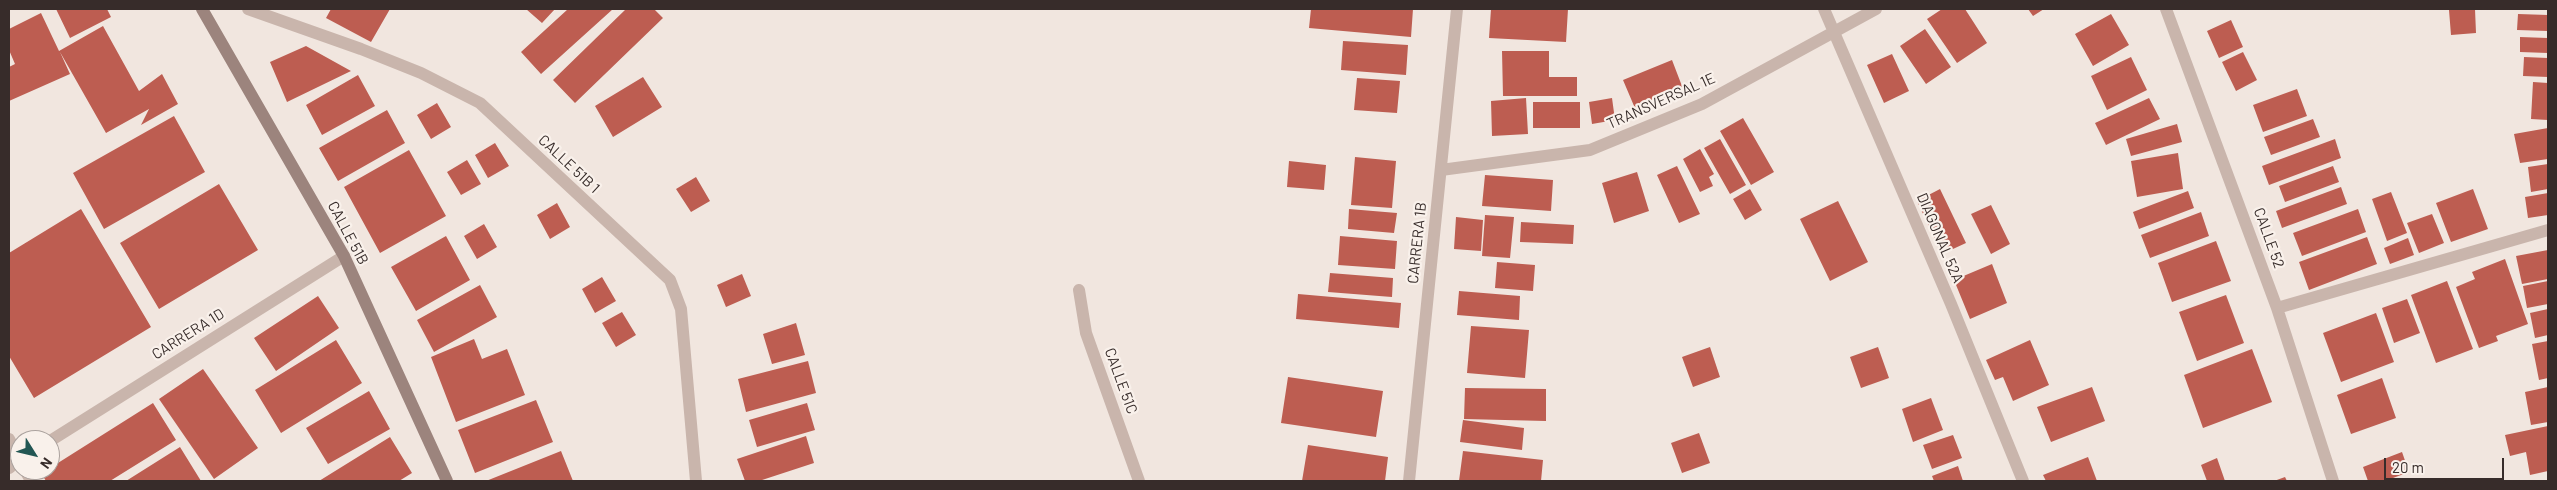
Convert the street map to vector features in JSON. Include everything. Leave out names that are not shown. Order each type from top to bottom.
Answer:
[{"type":"street","name":"CALLE 51B","points":[[202,9],[344,256],[447,481]]},
{"type":"street","name":"CALLE 51B 1","points":[[248,9],[361,49],[421,73],[480,103],[670,280],[682,309],[696,481]]},
{"type":"street","name":"CARRERA 1B","points":[[1409,481],[1457,9]]},
{"type":"street","name":"DIAGONAL 52A","points":[[1824,9],[1951,304],[2023,481]]},
{"type":"street","name":"TRANSVERSAL 1E","points":[[1441,170],[1590,150],[1702,104],[1876,9]]},
{"type":"street","name":"CALLE 52","points":[[2166,9],[2277,308],[2332,481]]},
{"type":"street","points":[[2277,308],[2548,230]]},
{"type":"street","name":"CARRERA 1D","points":[[60,435],[344,256]]},
{"type":"street","name":"CALLE 51C","points":[[1079,290],[1086,333],[1140,481]]},
{"type":"building","points":[[56,9],[107,9],[111,17],[70,38]]},
{"type":"building","points":[[331,9],[390,9],[371,42],[326,18]]},
{"type":"building","points":[[526,9],[555,9],[542,23]]},
{"type":"building","points":[[568,9],[613,9],[541,74],[521,52]]},
{"type":"building","points":[[626,9],[654,9],[663,18],[575,103],[553,80]]},
{"type":"building","points":[[1311,9],[1413,9],[1411,37],[1309,28]]},
{"type":"building","points":[[1491,9],[1568,9],[1566,42],[1489,38]]},
{"type":"building","points":[[1942,9],[1965,9],[1987,43],[1957,63],[1927,19]]},
{"type":"building","points":[[2028,9],[2044,9],[2033,16]]},
{"type":"building","points":[[2475,9],[2476,33],[2451,35],[2449,10]]},
{"type":"building","points":[[41,13],[59,51],[103,26],[139,91],[162,74],[178,104],[141,125],[149,109],[106,133],[60,52],[70,74],[9,101],[9,67],[15,64],[9,50],[9,29]]},
{"type":"building","points":[[2111,14],[2129,45],[2093,66],[2075,34]]},
{"type":"building","points":[[2518,14],[2548,15],[2548,31],[2517,30]]},
{"type":"building","points":[[2231,20],[2243,47],[2219,58],[2207,31]]},
{"type":"building","points":[[1925,29],[1951,67],[1926,84],[1900,46]]},
{"type":"building","points":[[2520,37],[2548,38],[2548,53],[2520,52]]},
{"type":"building","points":[[1343,41],[1408,45],[1406,75],[1341,70]]},
{"type":"building","points":[[306,46],[351,71],[287,102],[270,62]]},
{"type":"building","points":[[1502,51],[1549,51],[1549,77],[1577,77],[1577,96],[1503,96]]},
{"type":"building","points":[[2243,52],[2257,80],[2236,91],[2222,62]]},
{"type":"building","points":[[1892,54],[1909,91],[1884,103],[1867,65]]},
{"type":"building","points":[[2131,57],[2147,90],[2107,110],[2091,76]]},
{"type":"building","points":[[2524,57],[2548,58],[2548,77],[2523,76]]},
{"type":"building","points":[[1672,60],[1685,94],[1637,113],[1623,80]]},
{"type":"building","points":[[358,75],[375,106],[322,135],[306,105]]},
{"type":"building","points":[[643,77],[662,107],[613,137],[595,106]]},
{"type":"building","points":[[1357,78],[1400,81],[1397,113],[1354,110]]},
{"type":"building","points":[[2533,82],[2548,83],[2548,120],[2531,119]]},
{"type":"building","points":[[2297,89],[2307,116],[2263,132],[2253,105]]},
{"type":"building","points":[[1526,98],[1528,134],[1492,136],[1491,101]]},
{"type":"building","points":[[1612,98],[1615,120],[1592,124],[1589,102]]},
{"type":"building","points":[[2149,98],[2160,119],[2106,145],[2095,123]]},
{"type":"building","points":[[1533,102],[1580,102],[1580,128],[1533,128]]},
{"type":"building","points":[[437,103],[451,127],[431,139],[417,115]]},
{"type":"building","points":[[387,110],[405,143],[338,181],[319,148]]},
{"type":"building","points":[[174,116],[205,172],[104,229],[73,173]]},
{"type":"building","points":[[1743,118],[1774,172],[1751,185],[1720,131]]},
{"type":"building","points":[[2313,119],[2320,137],[2271,155],[2264,137]]},
{"type":"building","points":[[2177,124],[2182,142],[2131,156],[2126,139]]},
{"type":"building","points":[[2548,128],[2548,159],[2520,163],[2514,134]]},
{"type":"building","points":[[1720,139],[1746,185],[1730,194],[1704,148]]},
{"type":"building","points":[[2335,139],[2341,158],[2269,185],[2262,166]]},
{"type":"building","points":[[495,143],[509,166],[488,178],[475,155]]},
{"type":"building","points":[[1700,149],[1714,174],[1709,177],[1713,186],[1700,192],[1683,159]]},
{"type":"building","points":[[409,150],[446,216],[380,253],[344,187]]},
{"type":"building","points":[[2178,153],[2183,189],[2137,197],[2131,161]]},
{"type":"building","points":[[1355,157],[1396,161],[1392,208],[1351,205]]},
{"type":"building","points":[[467,160],[481,184],[461,195],[447,172]]},
{"type":"building","points":[[1289,161],[1326,165],[1324,190],[1287,187]]},
{"type":"building","points":[[2548,164],[2548,189],[2531,192],[2528,167]]},
{"type":"building","points":[[1677,166],[1700,214],[1679,223],[1657,175]]},
{"type":"building","points":[[2333,166],[2339,182],[2285,202],[2279,186]]},
{"type":"building","points":[[1637,172],[1649,211],[1614,223],[1602,183]]},
{"type":"building","points":[[1485,175],[1553,180],[1551,211],[1482,206]]},
{"type":"building","points":[[696,177],[710,201],[691,212],[676,189]]},
{"type":"building","points":[[219,184],[258,250],[159,309],[120,243]]},
{"type":"building","points":[[2341,187],[2347,204],[2282,228],[2276,211]]},
{"type":"building","points":[[1750,189],[1762,210],[1745,220],[1733,199]]},
{"type":"building","points":[[1940,189],[1966,243],[1942,254],[1917,201]]},
{"type":"building","points":[[2473,189],[2488,229],[2451,242],[2436,203]]},
{"type":"building","points":[[2188,191],[2194,208],[2139,229],[2133,212]]},
{"type":"building","points":[[2391,192],[2407,233],[2387,241],[2372,199]]},
{"type":"building","points":[[2548,193],[2548,215],[2528,218],[2525,197]]},
{"type":"building","points":[[1838,201],[1868,262],[1830,281],[1800,219]]},
{"type":"building","points":[[557,203],[570,227],[550,239],[537,215]]},
{"type":"building","points":[[1991,205],[2010,244],[1991,254],[1971,214]]},
{"type":"building","points":[[81,209],[151,327],[34,398],[9,356],[9,253]]},
{"type":"building","points":[[1349,209],[1397,213],[1394,233],[1348,229]]},
{"type":"building","points":[[2358,209],[2366,232],[2302,256],[2293,233]]},
{"type":"building","points":[[2201,212],[2209,236],[2150,258],[2141,235]]},
{"type":"building","points":[[2432,214],[2444,243],[2419,253],[2407,223]]},
{"type":"building","points":[[1485,215],[1514,217],[1510,258],[1482,256]]},
{"type":"building","points":[[1456,217],[1483,220],[1481,251],[1454,249]]},
{"type":"building","points":[[1521,222],[1574,225],[1573,244],[1520,242]]},
{"type":"building","points":[[484,224],[497,247],[477,259],[464,236]]},
{"type":"building","points":[[446,236],[470,280],[416,311],[391,267]]},
{"type":"building","points":[[1340,236],[1397,241],[1395,269],[1338,265]]},
{"type":"building","points":[[2367,237],[2377,264],[2309,290],[2299,262]]},
{"type":"building","points":[[2408,238],[2414,255],[2390,264],[2384,248]]},
{"type":"building","points":[[2216,241],[2231,281],[2172,302],[2158,263]]},
{"type":"building","points":[[2548,250],[2548,279],[2522,284],[2516,256]]},
{"type":"building","points":[[2505,259],[2528,324],[2496,336],[2498,341],[2479,348],[2456,287],[2475,279],[2472,272]]},
{"type":"building","points":[[1497,262],[1535,265],[1533,291],[1495,288]]},
{"type":"building","points":[[1992,264],[2007,303],[1970,319],[1954,280]]},
{"type":"building","points":[[1330,273],[1393,278],[1392,297],[1328,292]]},
{"type":"building","points":[[742,274],[751,296],[726,307],[717,285]]},
{"type":"building","points":[[602,277],[616,301],[595,313],[582,289]]},
{"type":"building","points":[[2447,281],[2473,349],[2436,363],[2411,295]]},
{"type":"building","points":[[2548,281],[2548,304],[2527,308],[2523,286]]},
{"type":"building","points":[[480,285],[497,317],[434,352],[417,320]]},
{"type":"building","points":[[1459,291],[1520,296],[1519,320],[1457,315]]},
{"type":"building","points":[[1298,294],[1401,303],[1399,328],[1296,319]]},
{"type":"building","points":[[2226,295],[2244,343],[2197,361],[2179,312]]},
{"type":"building","points":[[318,296],[339,328],[276,371],[254,338]]},
{"type":"building","points":[[2407,299],[2420,333],[2394,343],[2382,308]]},
{"type":"building","points":[[2548,309],[2548,335],[2535,338],[2530,313]]},
{"type":"building","points":[[622,312],[636,335],[616,347],[602,323]]},
{"type":"building","points":[[2376,313],[2394,362],[2341,382],[2323,333]]},
{"type":"building","points":[[796,323],[805,355],[772,364],[763,334]]},
{"type":"building","points":[[1471,326],[1529,330],[1525,378],[1467,373]]},
{"type":"building","points":[[474,339],[482,359],[507,349],[525,395],[456,422],[431,357]]},
{"type":"building","points":[[336,340],[362,383],[281,433],[255,390]]},
{"type":"building","points":[[2030,340],[2049,385],[2013,401],[2003,377],[1995,380],[1986,360]]},
{"type":"building","points":[[2548,341],[2548,378],[2539,380],[2532,344]]},
{"type":"building","points":[[1710,347],[1720,377],[1693,387],[1682,357]]},
{"type":"building","points":[[1878,347],[1889,378],[1861,388],[1850,357]]},
{"type":"building","points":[[2252,349],[2272,402],[2203,428],[2184,375]]},
{"type":"building","points":[[808,361],[816,393],[746,412],[738,379]]},
{"type":"building","points":[[203,369],[258,448],[214,479],[159,399]]},
{"type":"building","points":[[1288,377],[1383,391],[1376,437],[1281,423]]},
{"type":"building","points":[[2382,378],[2396,418],[2351,434],[2337,395]]},
{"type":"building","points":[[2092,387],[2105,421],[2051,442],[2037,407]]},
{"type":"building","points":[[2548,387],[2548,422],[2531,425],[2525,392]]},
{"type":"building","points":[[1465,388],[1546,389],[1546,421],[1464,419]]},
{"type":"building","points":[[369,391],[390,429],[328,464],[306,428]]},
{"type":"building","points":[[1931,398],[1943,430],[1913,442],[1902,409]]},
{"type":"building","points":[[536,400],[553,442],[475,473],[458,430]]},
{"type":"building","points":[[153,403],[176,440],[110,481],[46,481],[60,480],[60,462]]},
{"type":"building","points":[[807,403],[815,430],[757,447],[749,420]]},
{"type":"building","points":[[1463,420],[1524,428],[1522,450],[1460,442]]},
{"type":"building","points":[[2548,426],[2548,471],[2530,475],[2526,452],[2510,456],[2505,435]]},
{"type":"building","points":[[1699,433],[1710,463],[1682,473],[1671,443]]},
{"type":"building","points":[[1953,435],[1962,458],[1932,469],[1923,445]]},
{"type":"building","points":[[806,436],[814,463],[759,481],[745,481],[737,459]]},
{"type":"building","points":[[390,437],[412,473],[399,481],[319,481]]},
{"type":"building","points":[[1308,445],[1388,457],[1385,481],[1302,481]]},
{"type":"building","points":[[180,447],[201,481],[126,481]]},
{"type":"building","points":[[561,451],[573,481],[486,481]]},
{"type":"building","points":[[1463,451],[1543,460],[1541,481],[1459,481]]},
{"type":"building","points":[[2402,452],[2409,472],[2385,481],[2368,481],[2363,467]]},
{"type":"building","points":[[2088,457],[2097,481],[2046,481],[2043,475]]},
{"type":"building","points":[[2217,458],[2225,481],[2207,481],[2201,465]]},
{"type":"building","points":[[1958,466],[1963,481],[1934,481],[1932,476]]},
{"type":"building","points":[[2285,477],[2287,481],[2274,481]]}]
